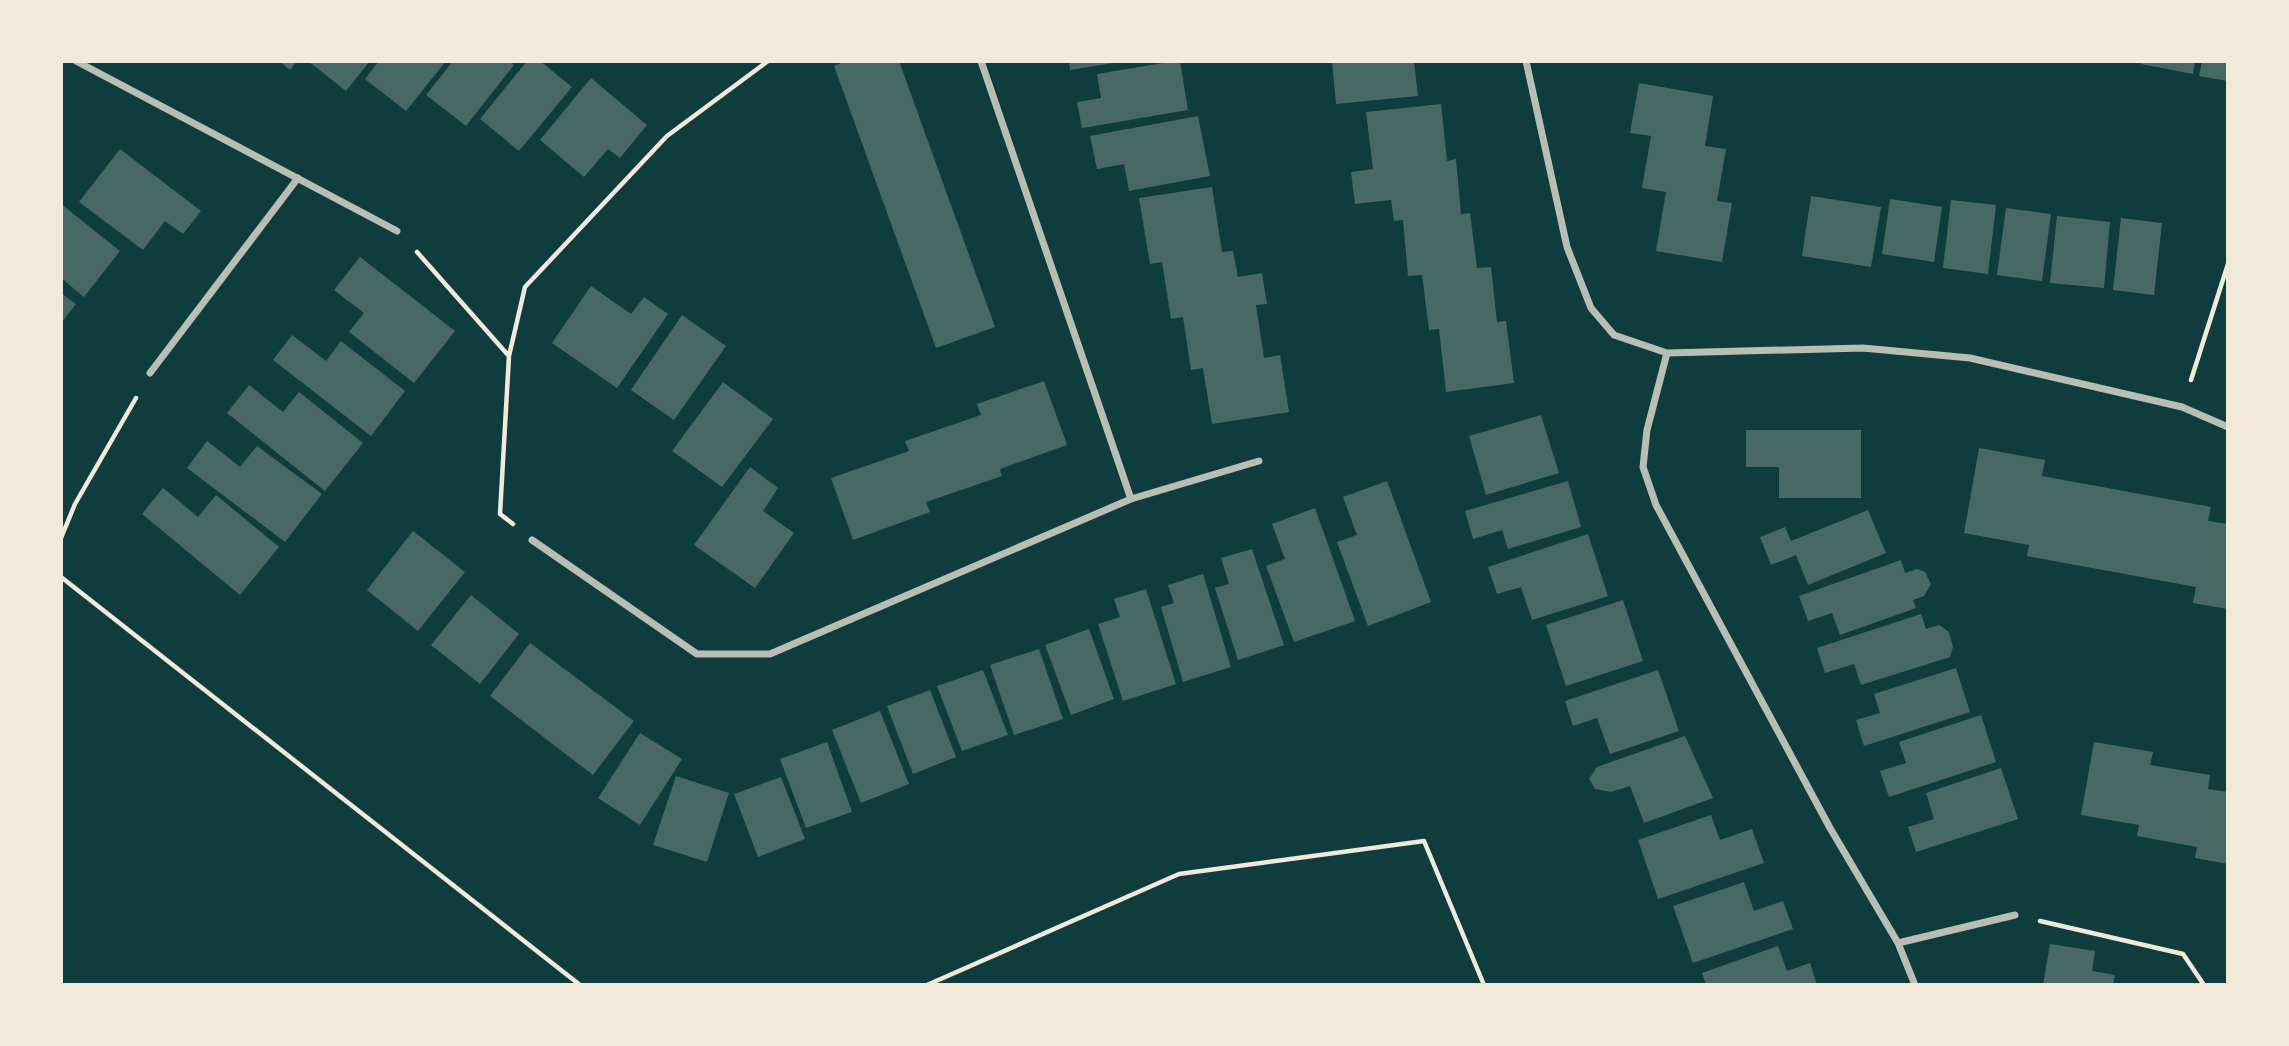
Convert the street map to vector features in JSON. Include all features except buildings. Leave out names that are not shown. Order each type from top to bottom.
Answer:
[{"type":"street","points":[[76,61],[397,230]]},
{"type":"street","points":[[981,61],[1130,499]]},
{"type":"street","points":[[1526,61],[1567,247],[1591,308],[1614,335],[1667,353],[1863,348],[1970,358],[2182,407],[2228,427]]},
{"type":"street","points":[[150,373],[298,178]]},
{"type":"street","points":[[1667,353],[1647,430],[1643,467],[1656,505],[1830,828],[1898,943],[1915,985]]},
{"type":"street","points":[[532,540],[697,654],[770,654],[1130,499],[1258,461]]},
{"type":"street","points":[[1898,943],[2015,915]]},
{"type":"path","points":[[532,540],[500,514],[509,356],[525,288],[667,136],[768,61]]},
{"type":"path","points":[[397,230],[509,356]]},
{"type":"path","points":[[2182,407],[2228,264]]},
{"type":"path","points":[[61,538],[75,504],[150,373]]},
{"type":"path","points":[[61,577],[579,985]]},
{"type":"path","points":[[927,985],[1179,874],[1424,841],[1484,985]]},
{"type":"path","points":[[2015,915],[2183,954],[2204,985]]}]
